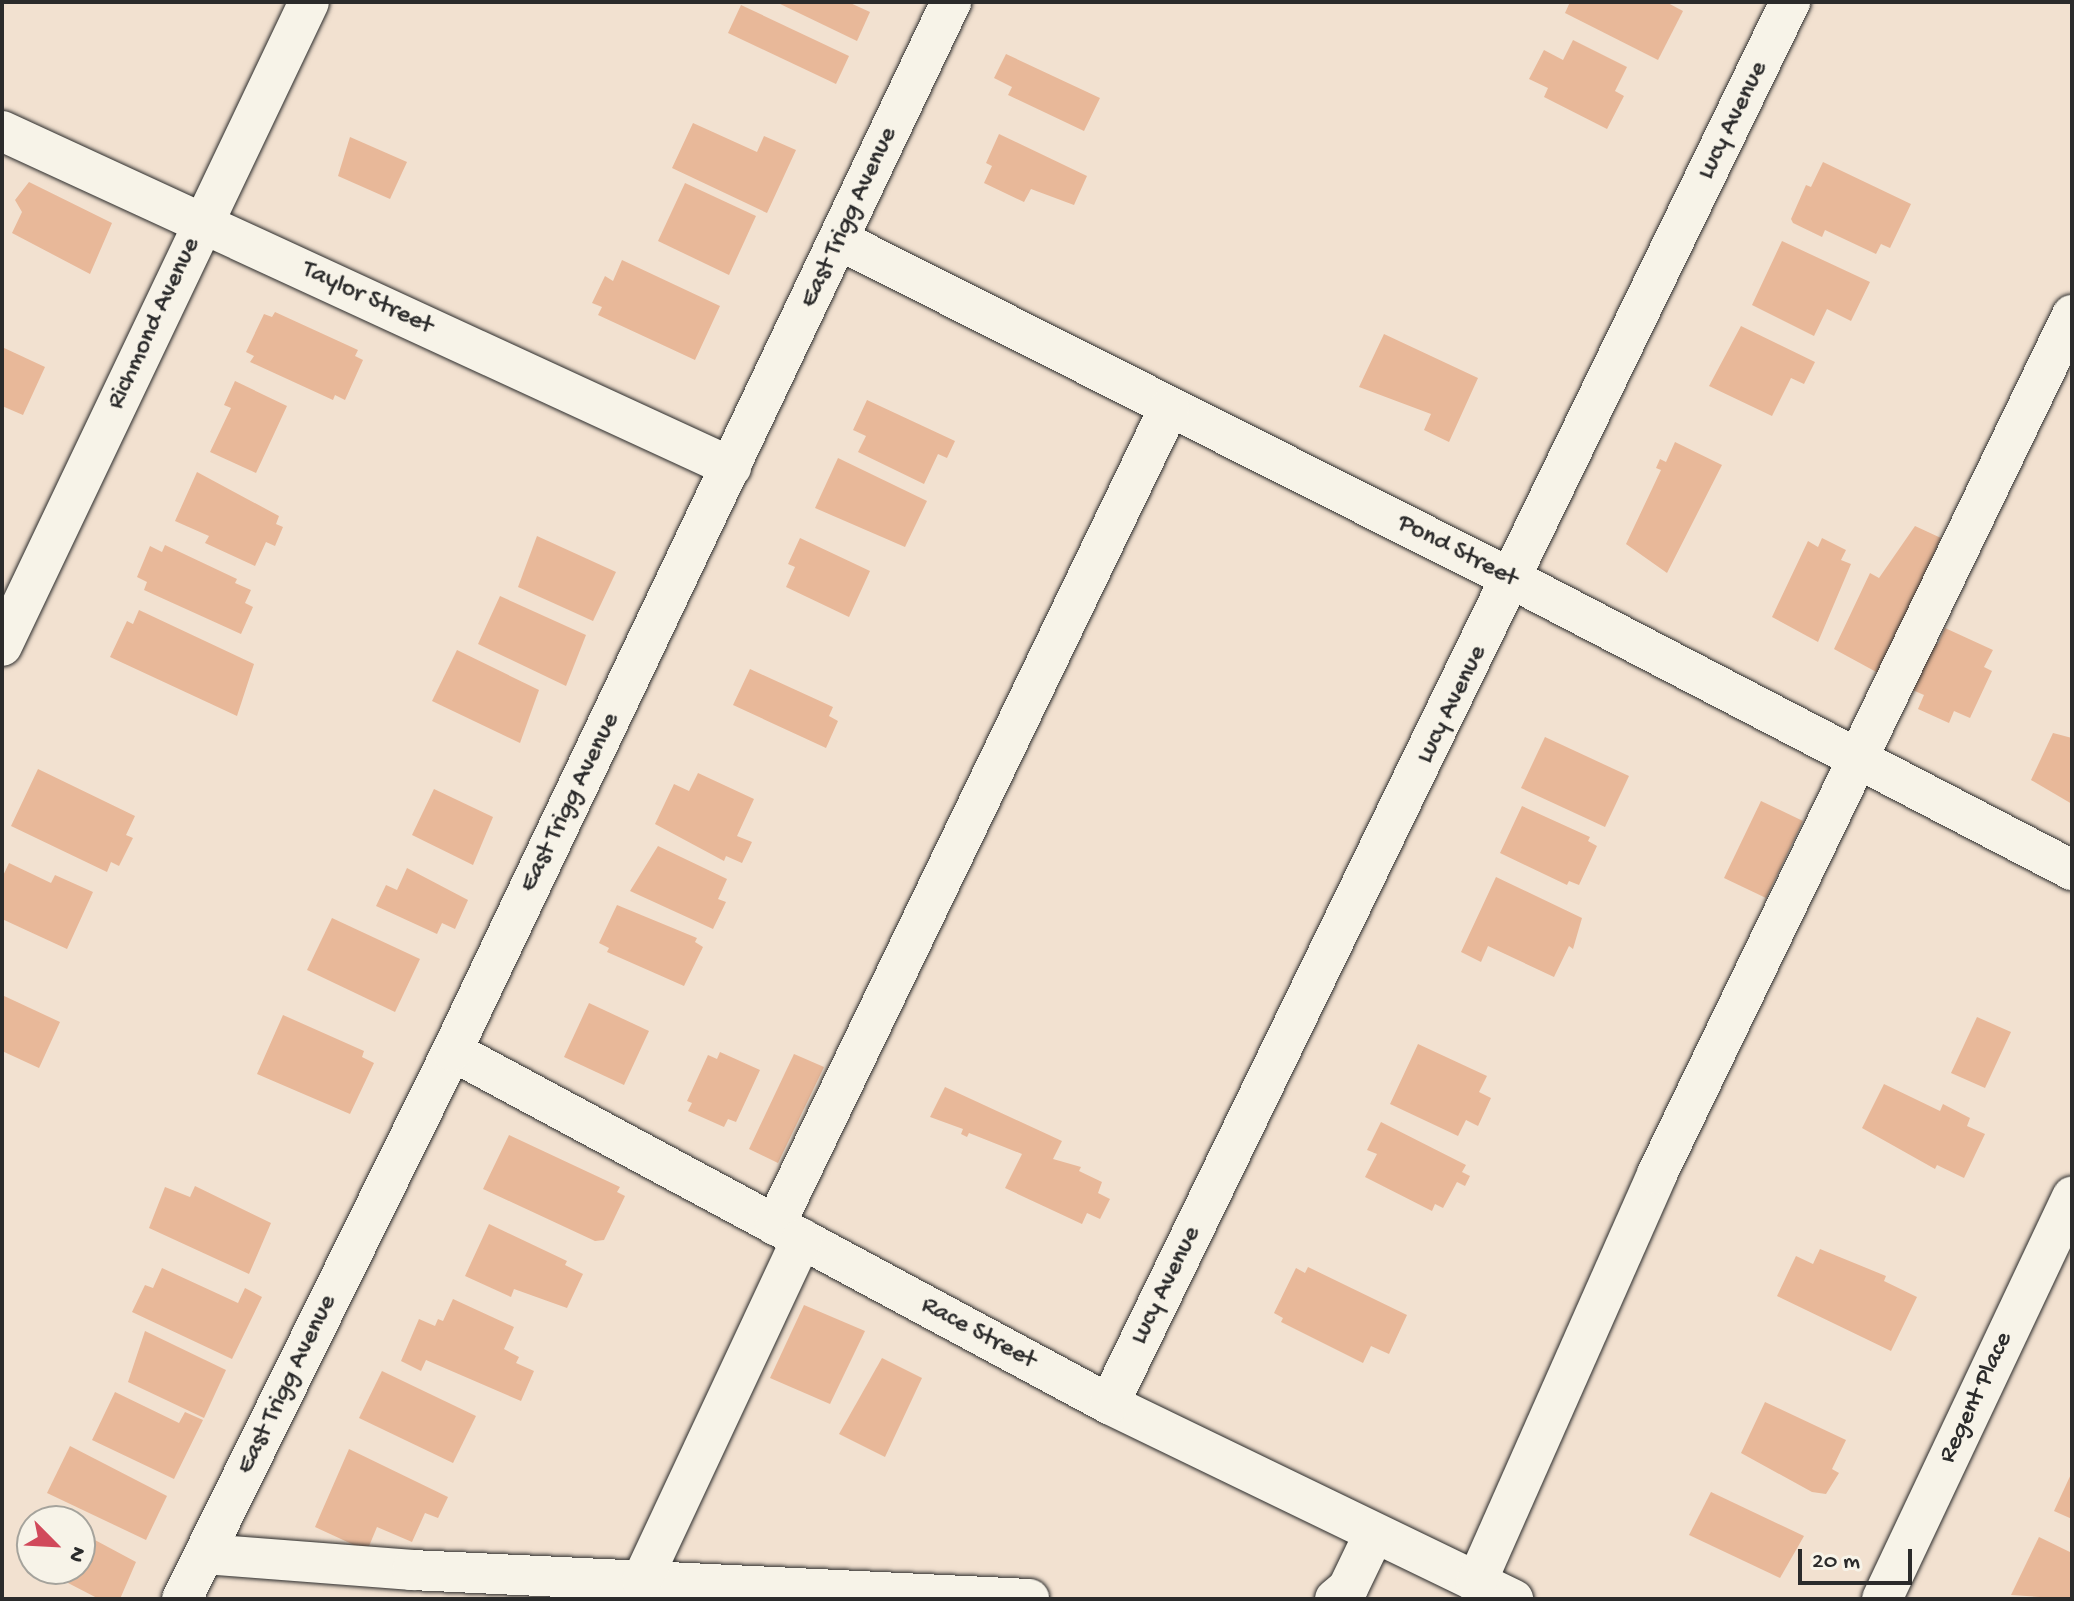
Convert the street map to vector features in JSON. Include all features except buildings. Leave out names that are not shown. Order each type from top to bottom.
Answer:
[{"type":"street","name":"Richmond Avenue","points":[[2,646],[309,2]]},
{"type":"street","name":"East Trigg Avenue","points":[[182,1599],[452,1051],[951,2]]},
{"type":"street","name":"Lucy Avenue","points":[[1109,1404],[1514,580],[1790,2]]},
{"type":"street","name":"Taylor Street","points":[[2,131],[731,467]]},
{"type":"street","name":"Pond Street","points":[[839,240],[1514,580],[2072,870]]},
{"type":"street","points":[[1476,1583],[1657,1174],[2072,315]]},
{"type":"street","points":[[642,1580],[789,1232],[1169,408]]},
{"type":"street","name":"Race Street","points":[[452,1051],[1109,1404],[1373,1536],[1513,1599]]},
{"type":"street","name":"Regent Place","points":[[1882,1599],[2072,1197]]},
{"type":"street","points":[[1335,1599],[1348,1588],[1373,1536]]},
{"type":"street","points":[[205,1554],[1029,1599]]}]
